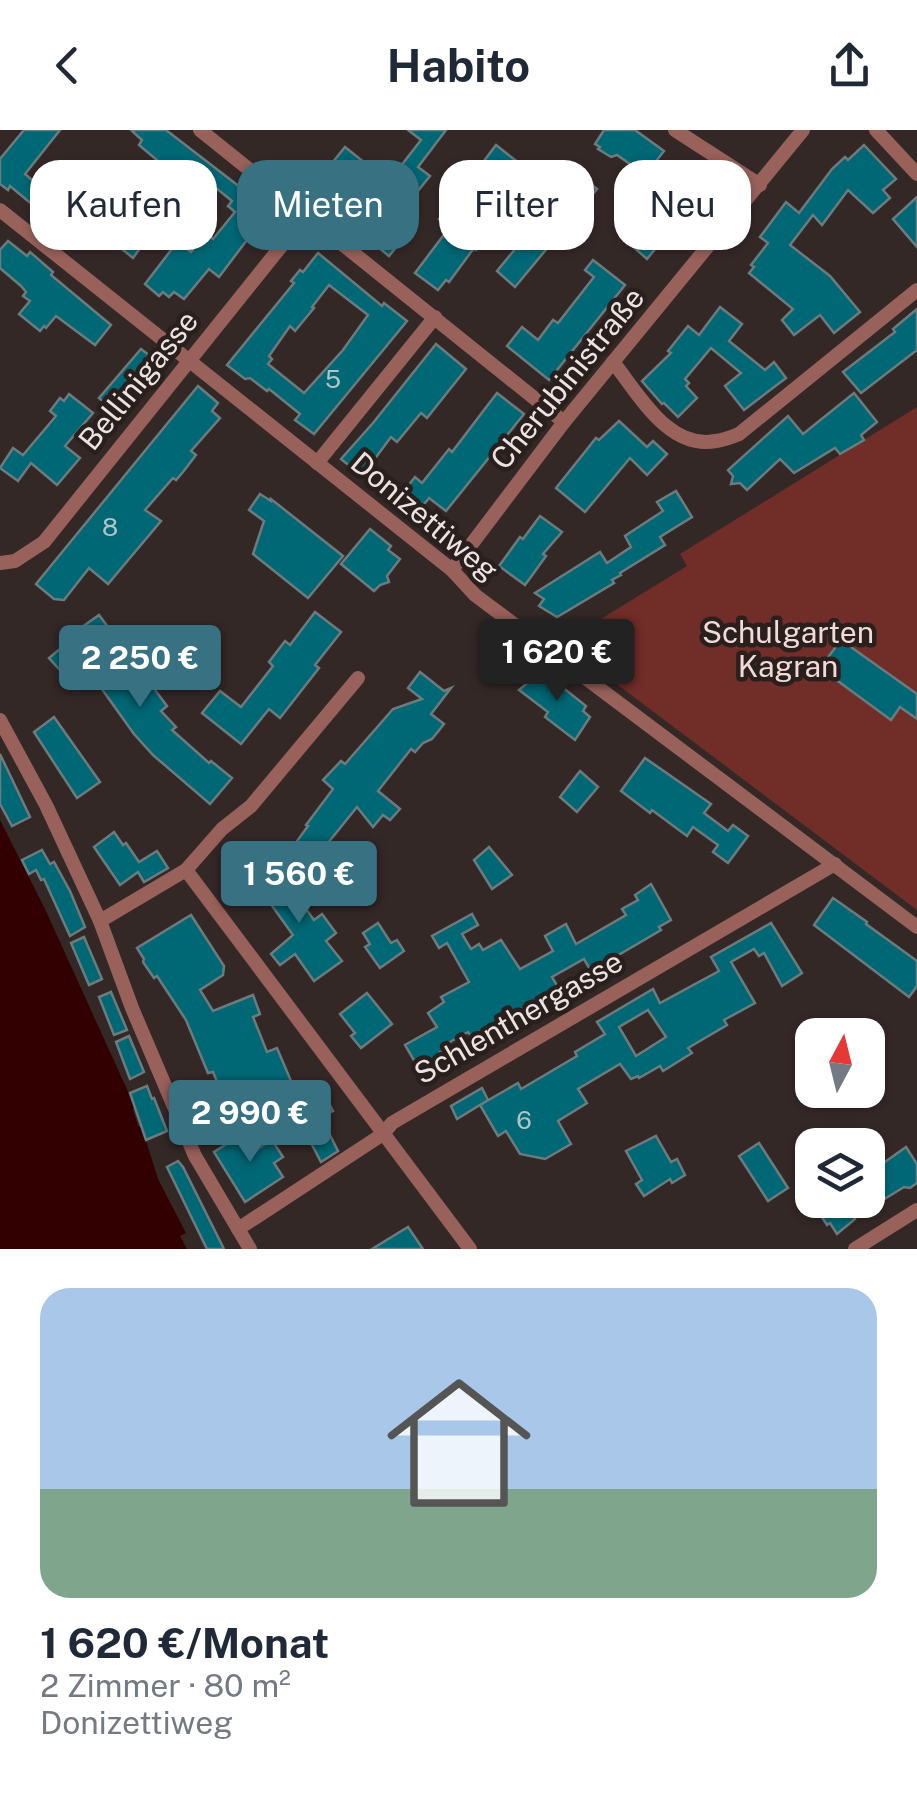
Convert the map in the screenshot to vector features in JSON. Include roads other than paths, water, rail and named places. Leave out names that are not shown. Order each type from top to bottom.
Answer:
[{"type":"street","points":[[200,130],[238,160]]},
{"type":"street","points":[[674,130],[760,186]]},
{"type":"street","name":"Cherubinistraße","points":[[452,570],[564,422],[804,130]]},
{"type":"street","points":[[876,130],[917,174]]},
{"type":"street","name":"Donizettiweg","points":[[0,210],[452,570],[475,594],[917,927]]},
{"type":"street","name":"Bellinigasse","points":[[0,564],[15,561],[44,542],[278,250]]},
{"type":"street","points":[[352,250],[564,422]]},
{"type":"street","points":[[613,362],[666,428],[689,440],[713,442],[739,434],[917,290]]},
{"type":"street","points":[[318,463],[435,317]]},
{"type":"street","points":[[100,921],[186,870],[222,829],[251,806],[358,678]]},
{"type":"street","points":[[0,720],[46,805],[100,921],[166,1094],[195,1156],[250,1249]]},
{"type":"street","name":"Schlenthergasse","points":[[238,1229],[383,1134],[392,1123],[835,864]]},
{"type":"street","points":[[186,870],[470,1249]]},
{"type":"street","points":[[855,1249],[917,1210]]},
{"type":"park label","name":"Schulgarten Kagran","points":[[788,649]]}]
